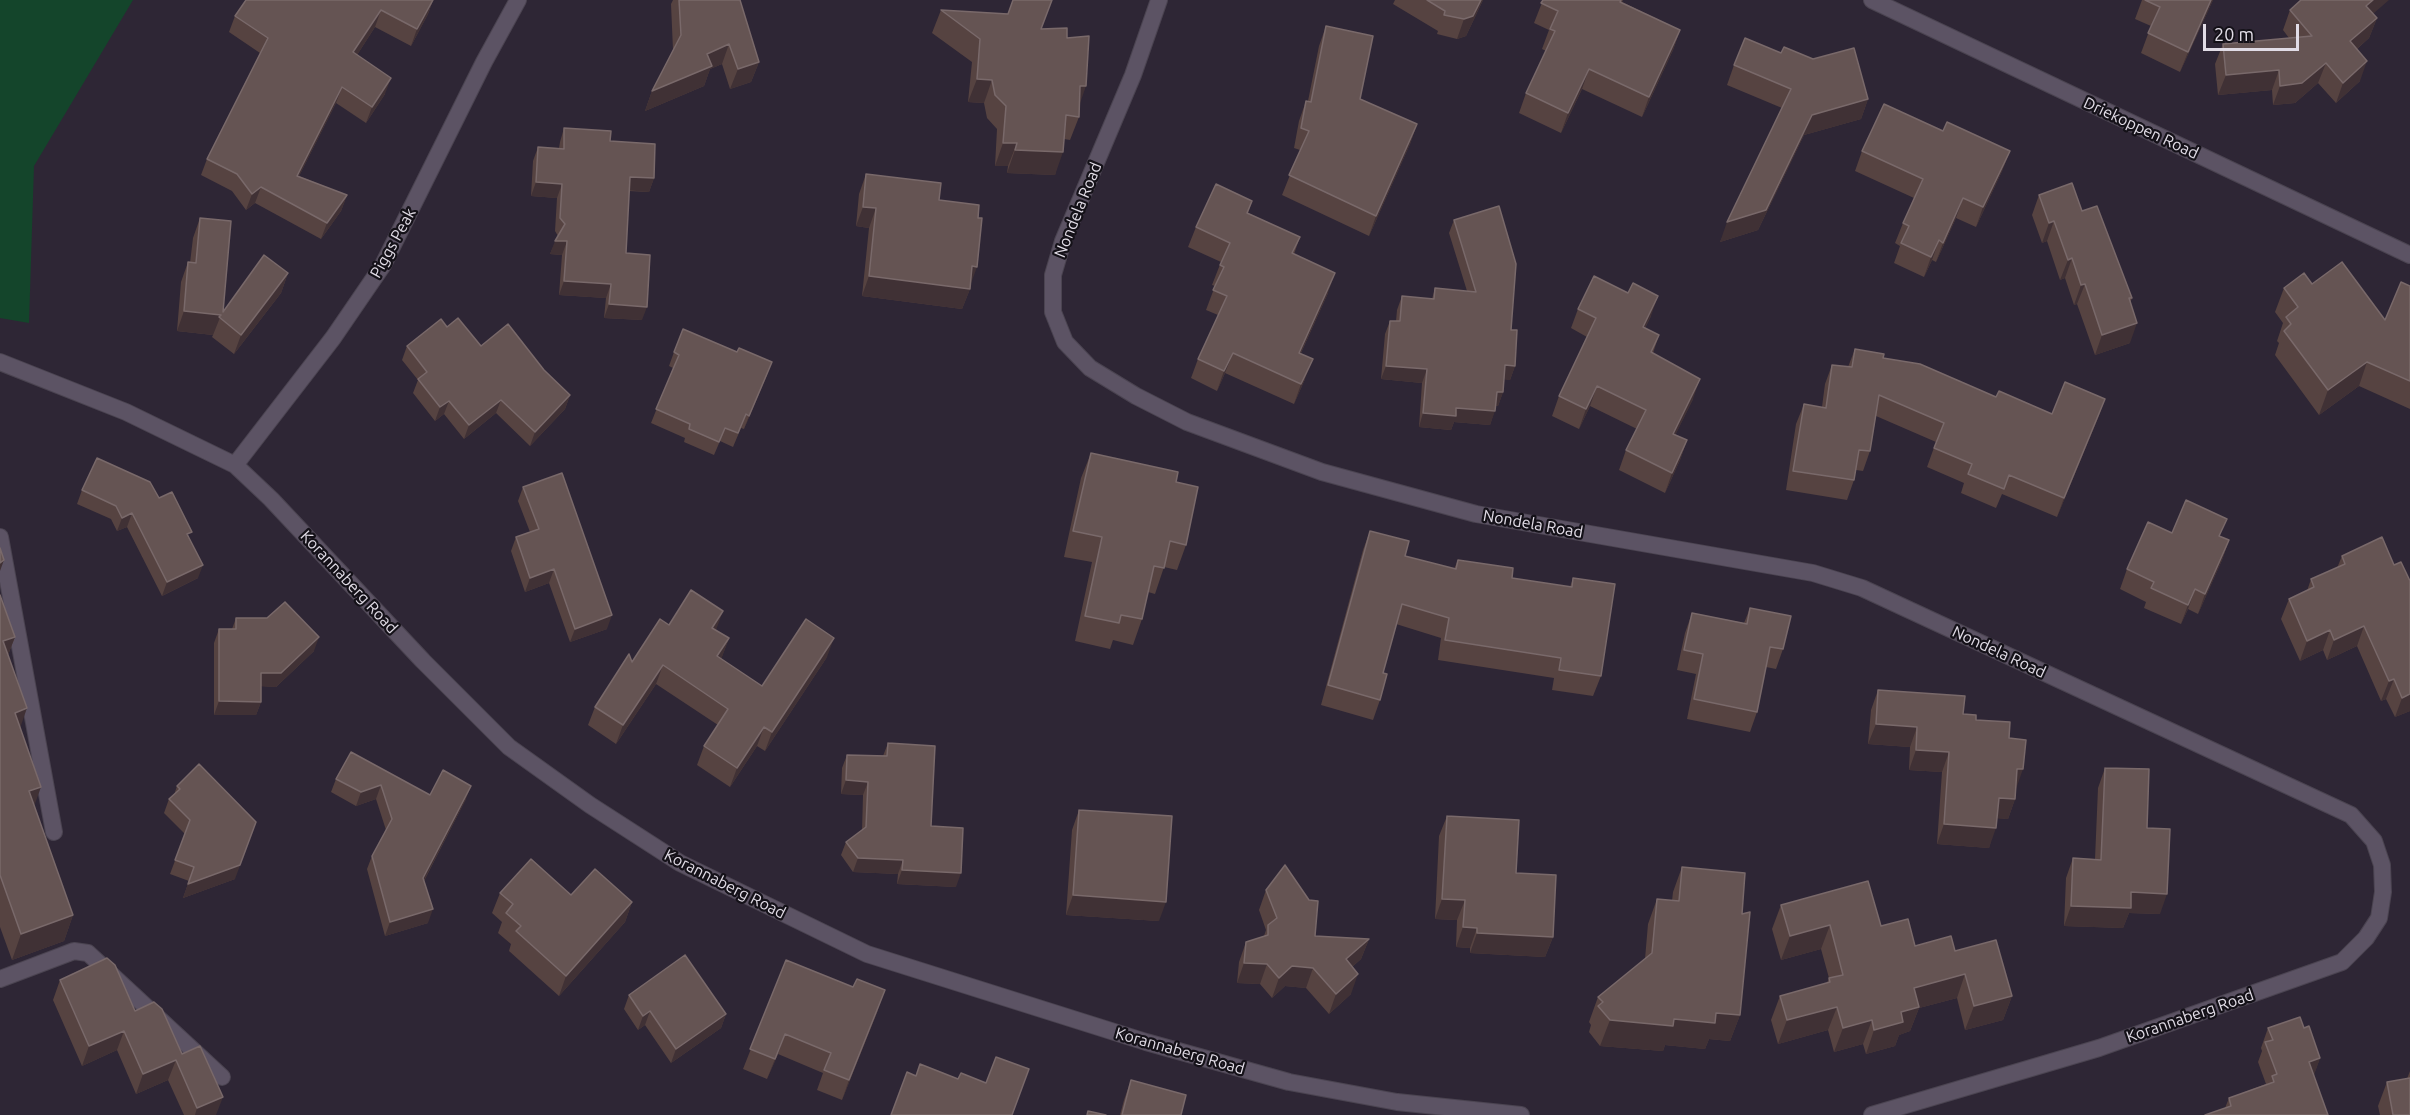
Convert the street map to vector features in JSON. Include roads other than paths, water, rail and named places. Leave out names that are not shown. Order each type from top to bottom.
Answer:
[{"type":"street","name":"Piggs Peak","points":[[235,465],[333,338],[383,265],[484,62],[518,0]]},
{"type":"street","name":"Nondela Road","points":[[1159,0],[1133,75],[1063,241],[1053,275],[1053,312],[1065,342],[1090,368],[1136,396],[1187,422],[1322,472],[1476,514],[1803,571],[1862,588],[2351,814]]},
{"type":"street","name":"Driekoppen Road","points":[[1872,0],[2410,255]]},
{"type":"street","name":"Korannaberg Road","points":[[0,362],[147,422],[235,465],[271,499],[423,662],[509,747],[590,805],[680,863],[867,954],[1146,1042],[1289,1082],[1397,1102],[1521,1115]]},
{"type":"street","points":[[0,537],[54,832]]},
{"type":"street","name":"Korannaberg Road","points":[[1872,1115],[2099,1048],[2342,962],[2366,938],[2379,918],[2382,892],[2382,865],[2374,841],[2351,814]]},
{"type":"street","points":[[0,979],[74,951],[88,953],[222,1077]]}]
